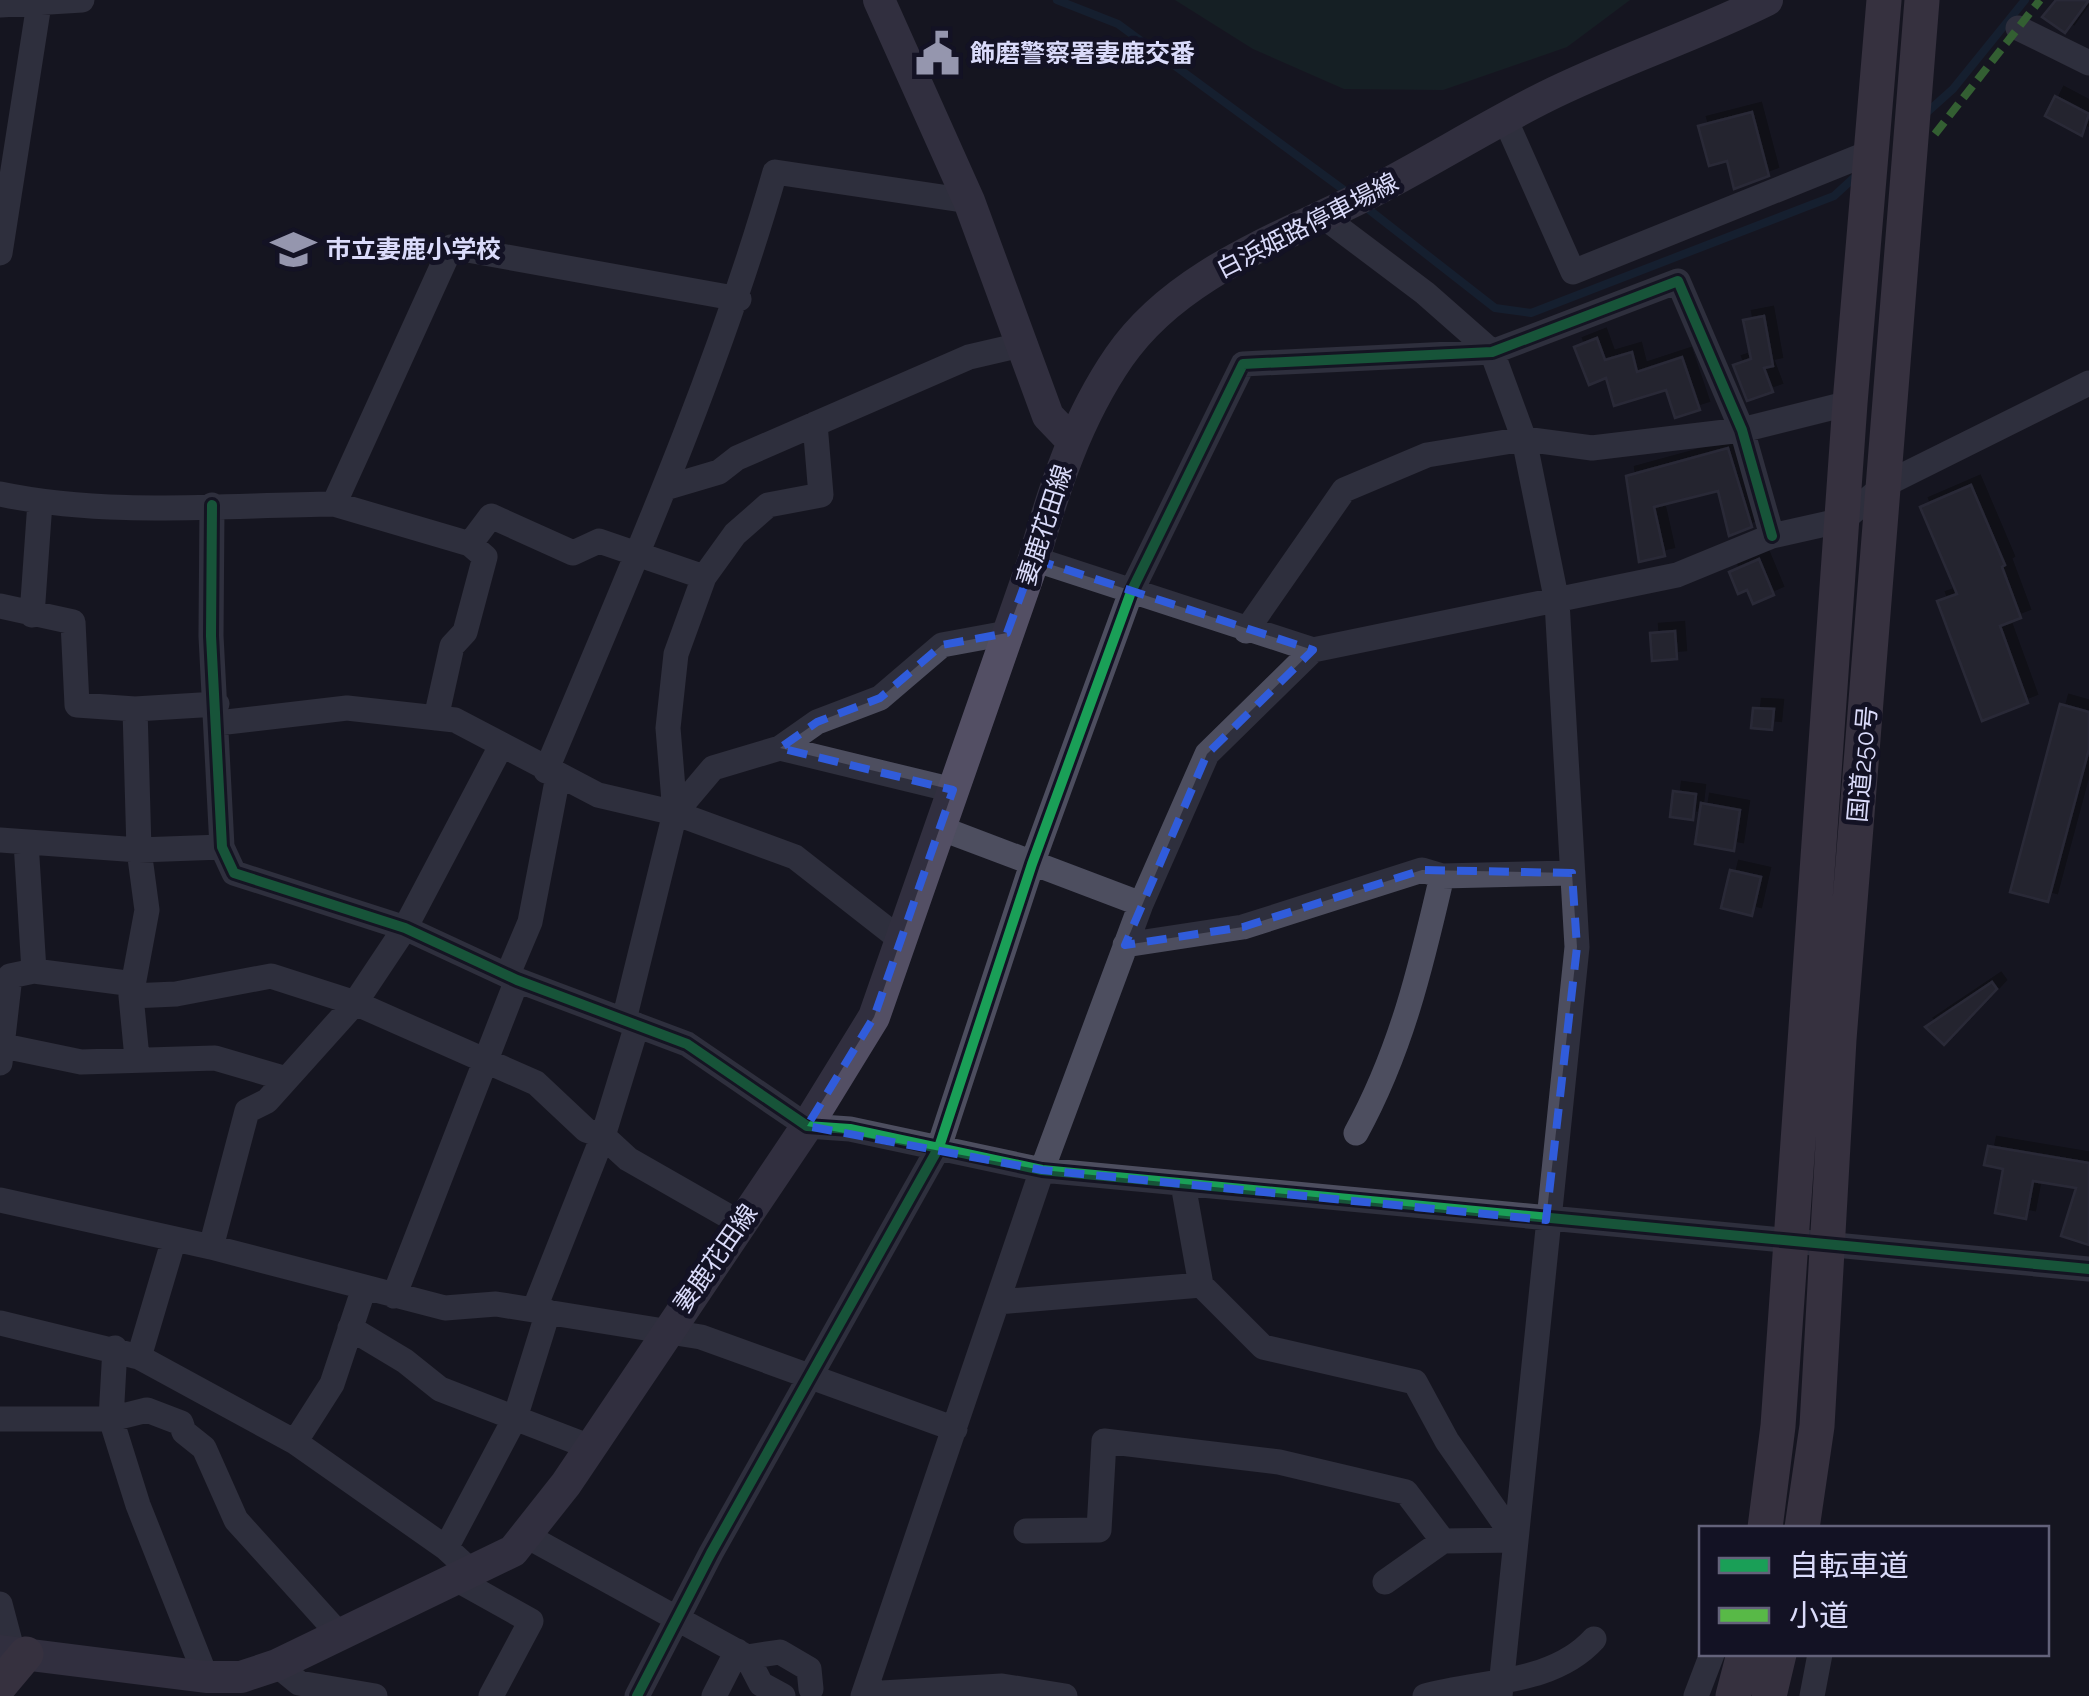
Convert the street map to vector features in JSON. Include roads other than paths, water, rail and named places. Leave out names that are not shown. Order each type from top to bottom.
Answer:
[{"type":"highway","name":"国道250号","points":[[1764,1522],[1778,1426],[1850,402],[1884,0]]},
{"type":"highway","name":"国道250号","points":[[1802,1526],[1817,1426],[1826,1246],[1922,0]]},
{"type":"highway","points":[[1733,1696],[1743,1656]]},
{"type":"highway","points":[[1769,1696],[1779,1656]]},
{"type":"main road","points":[[879,0],[968,202],[1025,344],[1048,416],[1072,441]]},
{"type":"main road","name":"白浜姫路停車場線","points":[[1072,441],[1120,356],[1191,286],[1238,258],[1377,190],[1546,96],[1758,2]]},
{"type":"main road","name":"妻鹿花田線","points":[[10,1661],[241,1677],[277,1665],[339,1634],[458,1566],[512,1550],[590,1447],[806,1126],[874,1017],[1072,441]]},
{"type":"street","points":[[0,5],[82,0]]},
{"type":"street","points":[[0,253],[39,4]]},
{"type":"street","points":[[2018,28],[2089,63]]},
{"type":"street","points":[[1505,119],[1573,272],[1871,152]]},
{"type":"street","points":[[394,1296],[485,1064],[530,922],[552,774],[738,299],[775,172],[968,202]]},
{"type":"street","points":[[1332,212],[1492,352],[1524,439],[1558,602],[1577,947],[1501,1688]]},
{"type":"street","points":[[334,504],[451,247],[738,299]]},
{"type":"street","points":[[637,1696],[939,1148],[1032,864],[1131,592],[1243,364],[1492,352],[1678,282],[1742,430],[1772,536]]},
{"type":"street","points":[[665,488],[719,472],[737,458],[969,356],[1025,344]]},
{"type":"street","points":[[1034,559],[1246,632],[1312,650],[1677,575],[1772,536],[1843,520],[1886,484],[2089,384]]},
{"type":"street","points":[[1246,632],[1344,490],[1428,454],[1524,439],[1592,448],[1742,430],[1850,402]]},
{"type":"street","points":[[458,1566],[515,1418],[541,1310],[603,1136],[675,813],[668,728],[676,654],[704,577],[735,534],[768,505],[821,495],[815,424]]},
{"type":"street","points":[[0,494],[40,502],[124,508],[334,504],[470,544],[485,556],[465,632],[452,646],[436,718]]},
{"type":"street","points":[[32,615],[40,502]]},
{"type":"street","points":[[212,505],[212,636],[222,847],[234,873],[405,928],[512,977],[687,1044],[806,1126],[850,1129],[1042,1170],[2089,1269]]},
{"type":"street","points":[[470,544],[491,516],[574,553],[599,541],[704,577]]},
{"type":"street","points":[[0,606],[73,622],[77,705],[218,714],[348,708],[455,720],[598,795],[675,813],[795,857],[901,940]]},
{"type":"street","points":[[675,813],[713,768],[780,748],[817,722],[880,698],[942,646],[1008,633]]},
{"type":"street","points":[[1065,1696],[1002,1686],[864,1695],[1042,1170],[1141,904],[1207,754],[1312,650]]},
{"type":"street","points":[[135,709],[139,850],[146,910],[132,990],[136,1058]]},
{"type":"street","points":[[211,1247],[247,1111],[267,1101],[283,1078],[355,1003],[405,928],[501,746]]},
{"type":"street","points":[[780,748],[953,790]]},
{"type":"street","points":[[940,828],[1141,904]]},
{"type":"street","points":[[0,840],[139,850],[222,847]]},
{"type":"street","points":[[26,842],[34,971]]},
{"type":"street","points":[[1125,945],[1244,927],[1422,870],[1442,876],[1572,872]]},
{"type":"street","points":[[1356,1133],[1385,1080],[1415,995],[1442,876]]},
{"type":"street","points":[[283,1078],[215,1058],[81,1062],[2,1055],[10,976],[34,971],[132,990],[176,994],[272,976],[355,1003],[536,1084],[586,1130],[603,1136],[628,1158],[740,1223]]},
{"type":"street","points":[[1183,1184],[1201,1285],[1264,1347],[1415,1382],[1447,1440],[1516,1540]]},
{"type":"street","points":[[0,1200],[211,1247],[444,1308],[496,1304],[701,1336],[956,1429]]},
{"type":"street","points":[[174,1239],[127,1352],[111,1418],[138,1505],[206,1677]]},
{"type":"street","points":[[998,1302],[1201,1285]]},
{"type":"street","points":[[295,1442],[332,1384],[364,1288]]},
{"type":"street","points":[[0,1322],[127,1352],[208,1395],[295,1442],[458,1566],[530,1621],[491,1696]]},
{"type":"street","points":[[350,1328],[440,1389],[590,1447]]},
{"type":"street","points":[[184,1432],[208,1395]]},
{"type":"street","points":[[0,1419],[111,1418],[148,1410],[181,1423],[184,1432],[204,1448],[236,1520],[339,1634]]},
{"type":"street","points":[[1817,1426],[1821,1526]]},
{"type":"street","points":[[1026,1531],[1099,1530],[1104,1441],[1280,1462],[1406,1492],[1443,1541]]},
{"type":"street","points":[[525,1535],[742,1654],[762,1684],[783,1696]]},
{"type":"street","points":[[1386,1582],[1443,1541],[1516,1540]]},
{"type":"street","points":[[0,1604],[10,1661]]},
{"type":"street","points":[[1425,1696],[1501,1688],[1579,1656],[1594,1639]]},
{"type":"street","points":[[742,1654],[780,1652],[809,1668],[811,1694]]},
{"type":"street","points":[[714,1696],[742,1654]]},
{"type":"street","points":[[1696,1696],[1711,1656]]},
{"type":"street","points":[[1812,1696],[1820,1656]]},
{"type":"street","points":[[277,1665],[298,1683],[375,1696]]},
{"type":"waterway","points":[[1057,0],[1118,24],[1348,193]]},
{"type":"waterway","points":[[1924,115],[1953,89],[2025,0]]},
{"type":"waterway","points":[[1363,205],[1495,308],[1531,313],[1834,196],[1858,174]]},
{"type":"place","name":"飾磨警察署妻鹿交番","points":[[937,53]]},
{"type":"place","name":"市立妻鹿小学校","points":[[293,249]]}]
